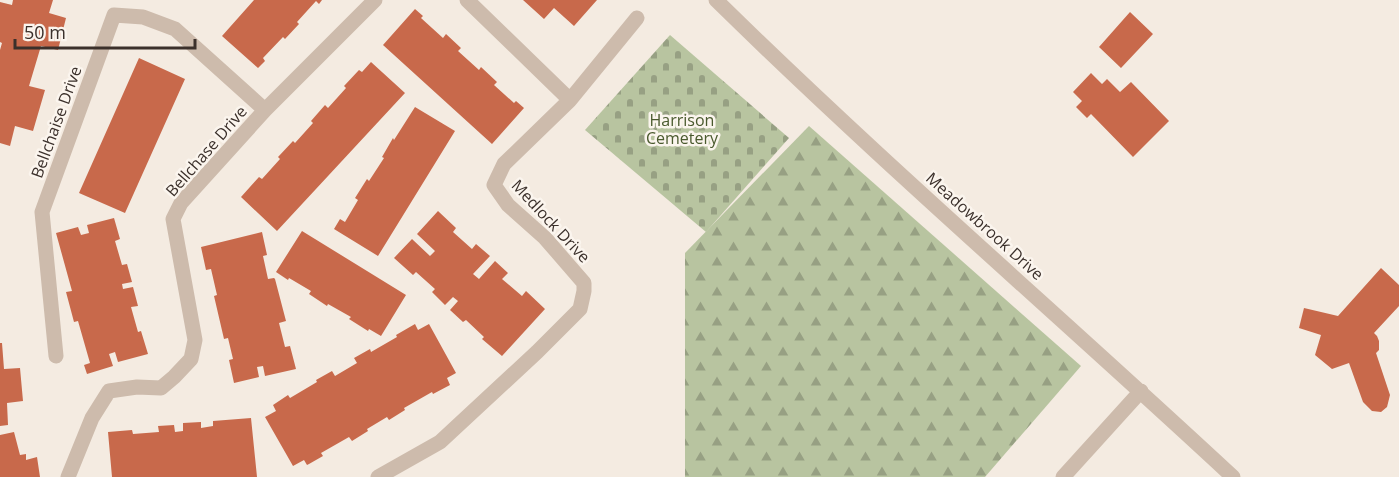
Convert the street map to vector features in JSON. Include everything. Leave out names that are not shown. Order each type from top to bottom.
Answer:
[{"type":"street","name":"Bellchase Drive","points":[[68,477],[92,418],[109,391],[137,387],[161,388],[191,359],[195,340],[173,219],[182,203],[265,110],[375,0]]},
{"type":"street","points":[[467,0],[570,100]]},
{"type":"street","name":"Meadowbrook Drive","points":[[716,0],[820,101],[1233,477]]},
{"type":"street","name":"Bellchaise Drive","points":[[56,356],[42,212],[114,15],[143,17],[175,29],[265,110]]},
{"type":"street","name":"Medlock Drive","points":[[378,477],[440,442],[580,309],[584,283],[545,238],[508,205],[494,185],[504,164],[570,100],[637,18]]},
{"type":"street","points":[[1063,477],[1141,391]]},
{"type":"green space","name":"Harrison Cemetery","points":[[670,35],[789,138],[706,232],[585,130]]},
{"type":"green space","points":[[809,126],[1081,366],[985,477],[685,477],[685,253]]},
{"type":"building","points":[[13,0],[53,0],[49,13],[66,18],[58,50],[41,46],[29,86],[45,90],[33,131],[15,126],[10,146],[0,143],[0,50],[2,43],[0,42],[0,2],[12,5]]},
{"type":"building","points":[[254,0],[322,0],[319,4],[316,1],[297,22],[299,24],[263,58],[265,61],[258,68],[222,36]]},
{"type":"building","points":[[523,0],[597,0],[574,26],[554,8],[544,19]]},
{"type":"building","points":[[415,9],[423,16],[421,18],[443,38],[446,34],[461,48],[458,51],[479,70],[481,67],[497,82],[494,85],[514,103],[516,101],[524,108],[492,144],[383,45]]},
{"type":"building","points":[[1130,12],[1153,34],[1121,68],[1099,47]]},
{"type":"building","points":[[139,58],[185,79],[125,213],[79,193]]},
{"type":"building","points":[[371,62],[405,93],[277,231],[241,197],[259,177],[262,179],[293,141],[295,143],[325,105],[328,108],[346,88],[344,86],[359,70],[362,72]]},
{"type":"building","points":[[1091,73],[1102,84],[1107,79],[1120,92],[1131,82],[1169,121],[1133,157],[1091,114],[1087,118],[1076,107],[1082,101],[1073,92]]},
{"type":"building","points":[[415,107],[455,131],[378,256],[334,229],[340,219],[345,222],[358,200],[355,198],[367,179],[369,181],[384,158],[382,157],[393,138],[394,140]]},
{"type":"building","points":[[438,211],[456,228],[453,232],[472,249],[476,244],[490,256],[473,274],[479,279],[495,261],[508,273],[502,279],[522,296],[526,291],[545,309],[502,356],[482,339],[484,337],[466,320],[463,322],[450,310],[458,301],[453,297],[445,305],[432,292],[435,289],[416,272],[413,275],[394,258],[412,239],[430,256],[435,251],[417,234]]},
{"type":"building","points":[[114,218],[120,239],[115,241],[122,265],[127,264],[132,282],[122,284],[123,289],[133,287],[138,306],[131,307],[138,332],[141,331],[148,354],[118,362],[115,352],[109,354],[113,366],[87,374],[84,365],[90,363],[78,321],[74,322],[66,292],[72,291],[56,233],[78,227],[81,235],[89,233],[87,225]]},
{"type":"building","points":[[302,231],[406,295],[381,336],[369,329],[368,331],[349,319],[351,317],[328,304],[327,306],[309,294],[311,291],[276,272]]},
{"type":"building","points":[[262,232],[267,255],[263,256],[268,279],[275,279],[286,321],[279,323],[285,347],[290,346],[296,369],[265,376],[263,366],[257,367],[259,377],[234,383],[229,360],[233,359],[228,338],[224,339],[214,296],[217,295],[211,269],[206,270],[201,247]]},
{"type":"building","points":[[1381,268],[1399,285],[1399,306],[1374,333],[1379,341],[1379,350],[1376,353],[1390,395],[1387,407],[1381,412],[1372,411],[1363,402],[1349,363],[1332,369],[1315,355],[1321,335],[1299,328],[1304,308],[1338,316]]},
{"type":"building","points":[[415,324],[418,330],[429,324],[456,373],[447,378],[450,385],[404,408],[405,410],[389,420],[387,417],[352,441],[349,437],[321,453],[323,456],[309,464],[307,465],[304,460],[293,466],[265,417],[276,411],[273,405],[288,395],[290,398],[332,371],[335,376],[357,363],[354,358],[370,349],[371,352]]},
{"type":"building","points":[[0,343],[2,343],[4,369],[20,368],[23,401],[7,403],[8,425],[0,426]]},
{"type":"building","points":[[251,418],[257,477],[112,477],[108,432],[132,430],[133,434],[159,432],[158,426],[174,425],[175,432],[183,431],[183,423],[201,422],[201,428],[213,426],[213,421]]},
{"type":"building","points":[[14,432],[20,455],[26,454],[26,460],[37,457],[40,477],[0,477],[0,435]]}]
